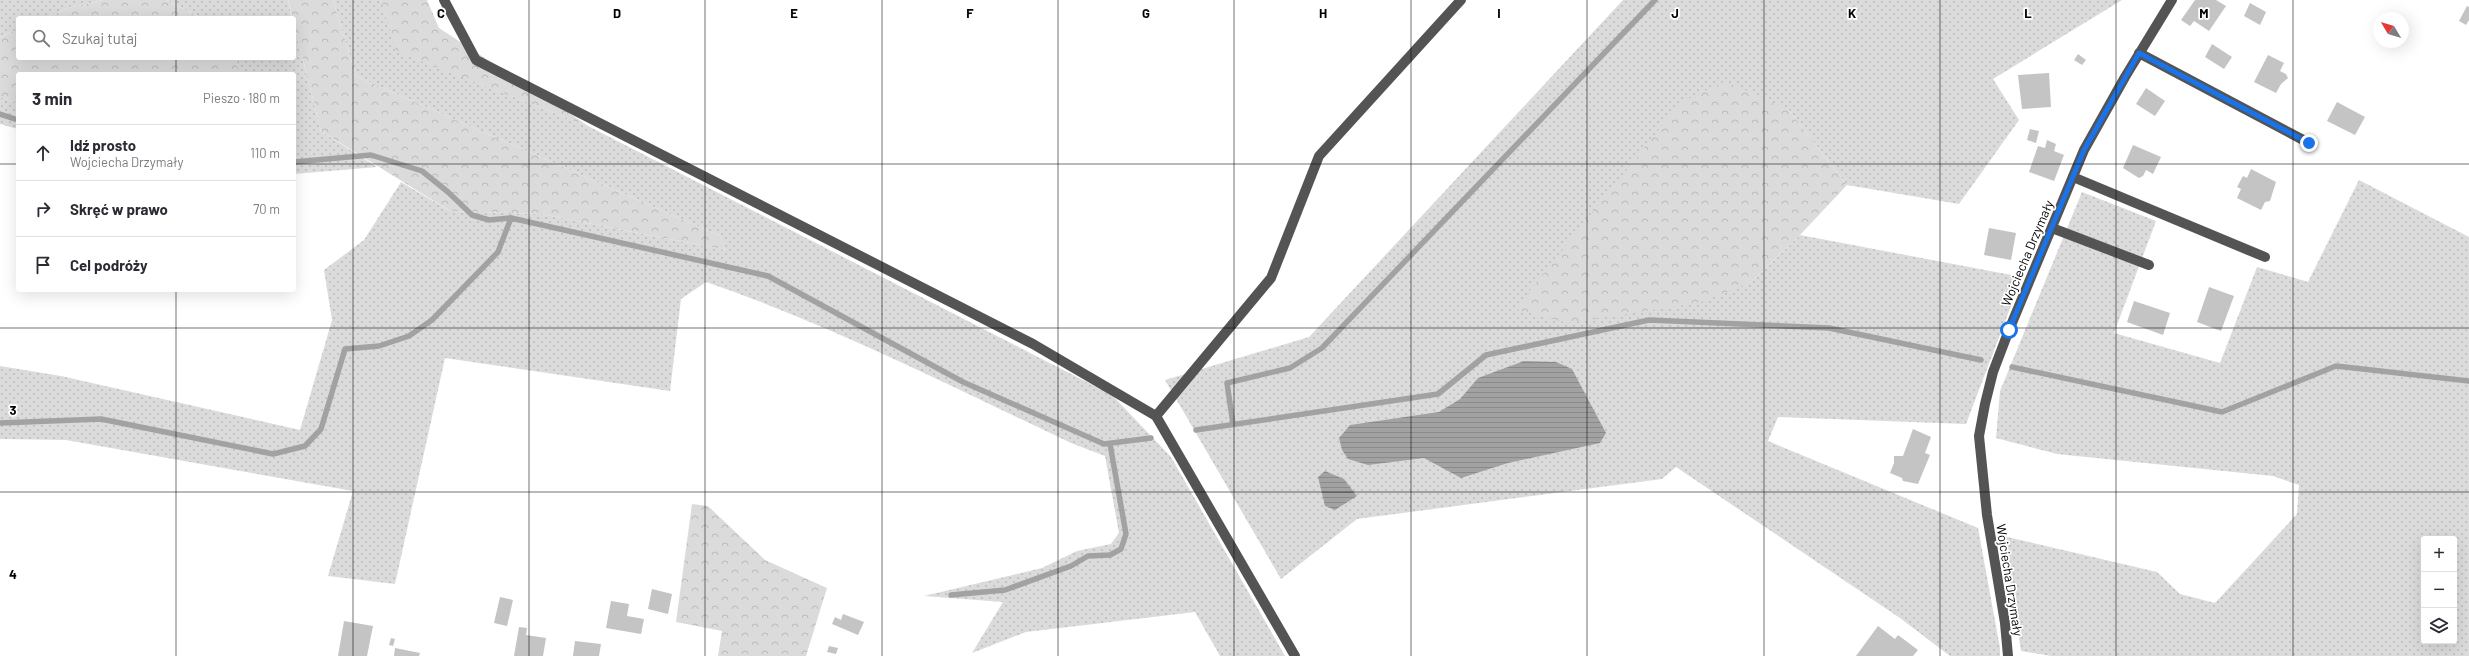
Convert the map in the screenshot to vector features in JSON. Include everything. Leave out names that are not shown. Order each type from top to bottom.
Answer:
[{"type":"street","points":[[444,0],[476,60],[1033,344],[1156,416],[1294,656]]},
{"type":"street","points":[[1156,416],[1271,278],[1319,156],[1461,0]]},
{"type":"street","name":"Wojciecha Drzymały","points":[[2008,656],[2005,624],[1987,515],[1979,436],[1993,372],[2084,150],[2139,53],[2172,0]]},
{"type":"street","points":[[2139,53],[2309,143]]},
{"type":"street","points":[[2073,177],[2265,257]]},
{"type":"street","points":[[2052,228],[2149,265]]},
{"type":"green space","points":[[0,0],[103,0],[68,8],[49,16],[16,16],[16,30],[0,37]]},
{"type":"green space","points":[[103,0],[166,0],[198,16],[49,16],[68,8]]},
{"type":"green space","points":[[166,0],[288,0],[292,16],[198,16]]},
{"type":"green space","points":[[288,0],[333,0],[356,76],[720,236],[726,250],[541,214],[450,211],[321,131],[296,32],[296,16],[292,16]]},
{"type":"green space","points":[[333,0],[381,0],[397,51],[590,127],[1112,395],[1171,457],[1285,656],[1220,656],[1195,612],[1026,632],[972,653],[1003,602],[924,596],[1042,568],[1077,551],[1111,544],[1119,533],[1105,456],[1071,443],[845,337],[799,317],[706,282],[681,299],[670,391],[445,358],[395,584],[328,576],[353,491],[66,440],[0,439],[0,366],[61,376],[300,430],[332,320],[324,270],[364,240],[401,182],[450,211],[541,214],[726,250],[720,236],[356,76]]},
{"type":"green space","points":[[381,0],[427,0],[439,28],[590,127],[396,51]]},
{"type":"green space","points":[[1623,0],[2122,0],[1993,79],[2019,120],[1959,204],[1847,185],[1788,109],[1750,283],[1800,235],[2022,277],[1966,424],[1778,417],[1768,441],[1978,528],[2000,648],[2000,656],[1950,656],[1900,618],[1676,467],[1662,479],[1357,519],[1281,579],[1165,380],[1309,337]]},
{"type":"green space","points":[[16,30],[16,60],[236,60],[239,72],[16,72],[16,102],[0,97],[0,37]]},
{"type":"green space","points":[[296,32],[321,131],[377,167],[296,174],[296,72],[239,72],[236,60],[296,60]]},
{"type":"green space","points":[[1725,81],[1788,109],[1847,185],[1800,235],[1750,283],[1698,303],[1567,323],[1515,309],[1680,103]]},
{"type":"green space","points":[[0,97],[16,102],[16,128],[0,124]]},
{"type":"green space","points":[[2359,180],[2469,237],[2469,656],[2051,656],[2021,651],[2003,536],[2157,572],[2180,594],[2215,603],[2297,514],[2299,485],[2273,476],[2057,454],[1996,438],[2000,391],[2082,192],[2156,221],[2114,333],[2220,363],[2257,267],[2308,282]]},
{"type":"green space","points":[[692,504],[708,506],[765,560],[827,588],[806,656],[718,656],[722,631],[676,622]]},
{"type":"shaded area","points":[[1524,361],[1556,362],[1572,369],[1606,433],[1600,443],[1508,463],[1461,478],[1424,458],[1368,465],[1348,459],[1342,450],[1339,438],[1350,425],[1439,412],[1460,399],[1478,378]]},
{"type":"shaded area","points":[[1325,471],[1344,479],[1357,496],[1335,510],[1325,506],[1318,477]]},
{"type":"building","points":[[2195,0],[2216,0],[2226,6],[2209,31],[2194,21],[2190,26],[2181,20]]},
{"type":"building","points":[[2250,3],[2266,12],[2260,25],[2244,16]]},
{"type":"building","points":[[2467,6],[2469,7],[2469,20],[2466,25],[2459,21]]},
{"type":"building","points":[[2212,44],[2232,57],[2224,69],[2205,57]]},
{"type":"building","points":[[2078,54],[2086,60],[2082,65],[2074,60]]},
{"type":"building","points":[[2268,55],[2284,63],[2280,71],[2286,74],[2288,78],[2281,84],[2276,93],[2254,82]]},
{"type":"building","points":[[2049,73],[2051,107],[2022,109],[2018,75]]},
{"type":"building","points":[[2146,88],[2165,101],[2155,116],[2136,104]]},
{"type":"building","points":[[2337,102],[2365,117],[2355,135],[2327,121]]},
{"type":"building","points":[[2030,129],[2039,131],[2036,143],[2027,140]]},
{"type":"building","points":[[2047,140],[2056,144],[2054,151],[2064,155],[2054,181],[2029,172],[2038,146],[2045,148]]},
{"type":"building","points":[[2133,145],[2161,157],[2153,174],[2146,170],[2143,176],[2139,178],[2123,168]]},
{"type":"building","points":[[2251,169],[2276,182],[2270,201],[2265,202],[2261,210],[2237,198],[2241,189],[2237,187],[2243,176],[2247,178]]},
{"type":"building","points":[[1989,228],[2016,233],[2011,260],[1984,255]]},
{"type":"building","points":[[2209,287],[2234,296],[2221,331],[2197,322]]},
{"type":"building","points":[[2134,301],[2170,313],[2163,335],[2127,322]]},
{"type":"building","points":[[1913,429],[1931,437],[1925,453],[1930,455],[1918,484],[1903,481],[1902,478],[1890,473],[1894,463],[1894,456],[1903,456]]},
{"type":"building","points":[[652,589],[672,594],[668,614],[648,609]]},
{"type":"building","points":[[500,597],[513,600],[507,626],[494,623]]},
{"type":"building","points":[[611,601],[629,604],[627,616],[644,619],[641,634],[606,628]]},
{"type":"building","points":[[843,614],[864,622],[858,635],[832,624],[835,617],[841,620]]},
{"type":"building","points":[[344,621],[373,626],[367,656],[338,656]]},
{"type":"building","points":[[1878,626],[1895,639],[1898,635],[1918,650],[1913,656],[1856,656]]},
{"type":"building","points":[[519,627],[527,628],[526,635],[546,638],[543,656],[514,656]]},
{"type":"building","points":[[391,638],[395,639],[393,646],[389,645]]},
{"type":"building","points":[[575,641],[601,644],[599,656],[573,656]]},
{"type":"building","points":[[829,646],[838,648],[836,654],[827,652]]},
{"type":"building","points":[[395,648],[420,653],[419,656],[394,656]]},
{"type":"waterway","points":[[1233,424],[1227,383],[1290,368],[1322,348],[1655,0]]},
{"type":"waterway","points":[[0,114],[16,119]]},
{"type":"waterway","points":[[296,162],[371,155],[422,171],[448,192],[472,215],[489,220],[511,218]]},
{"type":"waterway","points":[[0,423],[101,419],[273,454],[305,446],[321,429],[345,349],[379,346],[409,336],[432,320],[498,252],[511,218],[768,276],[963,382],[1104,444],[1151,438]]},
{"type":"waterway","points":[[1196,430],[1438,394],[1486,355],[1649,320],[1829,328],[1981,360]]},
{"type":"waterway","points":[[2012,367],[2222,412],[2336,366],[2469,381]]},
{"type":"waterway","points":[[951,595],[1005,590],[1071,566],[1088,556],[1110,555],[1121,549],[1126,534],[1110,444]]},
{"type":"route","points":[[2009,330],[2084,150],[2139,53],[2309,143]]}]
